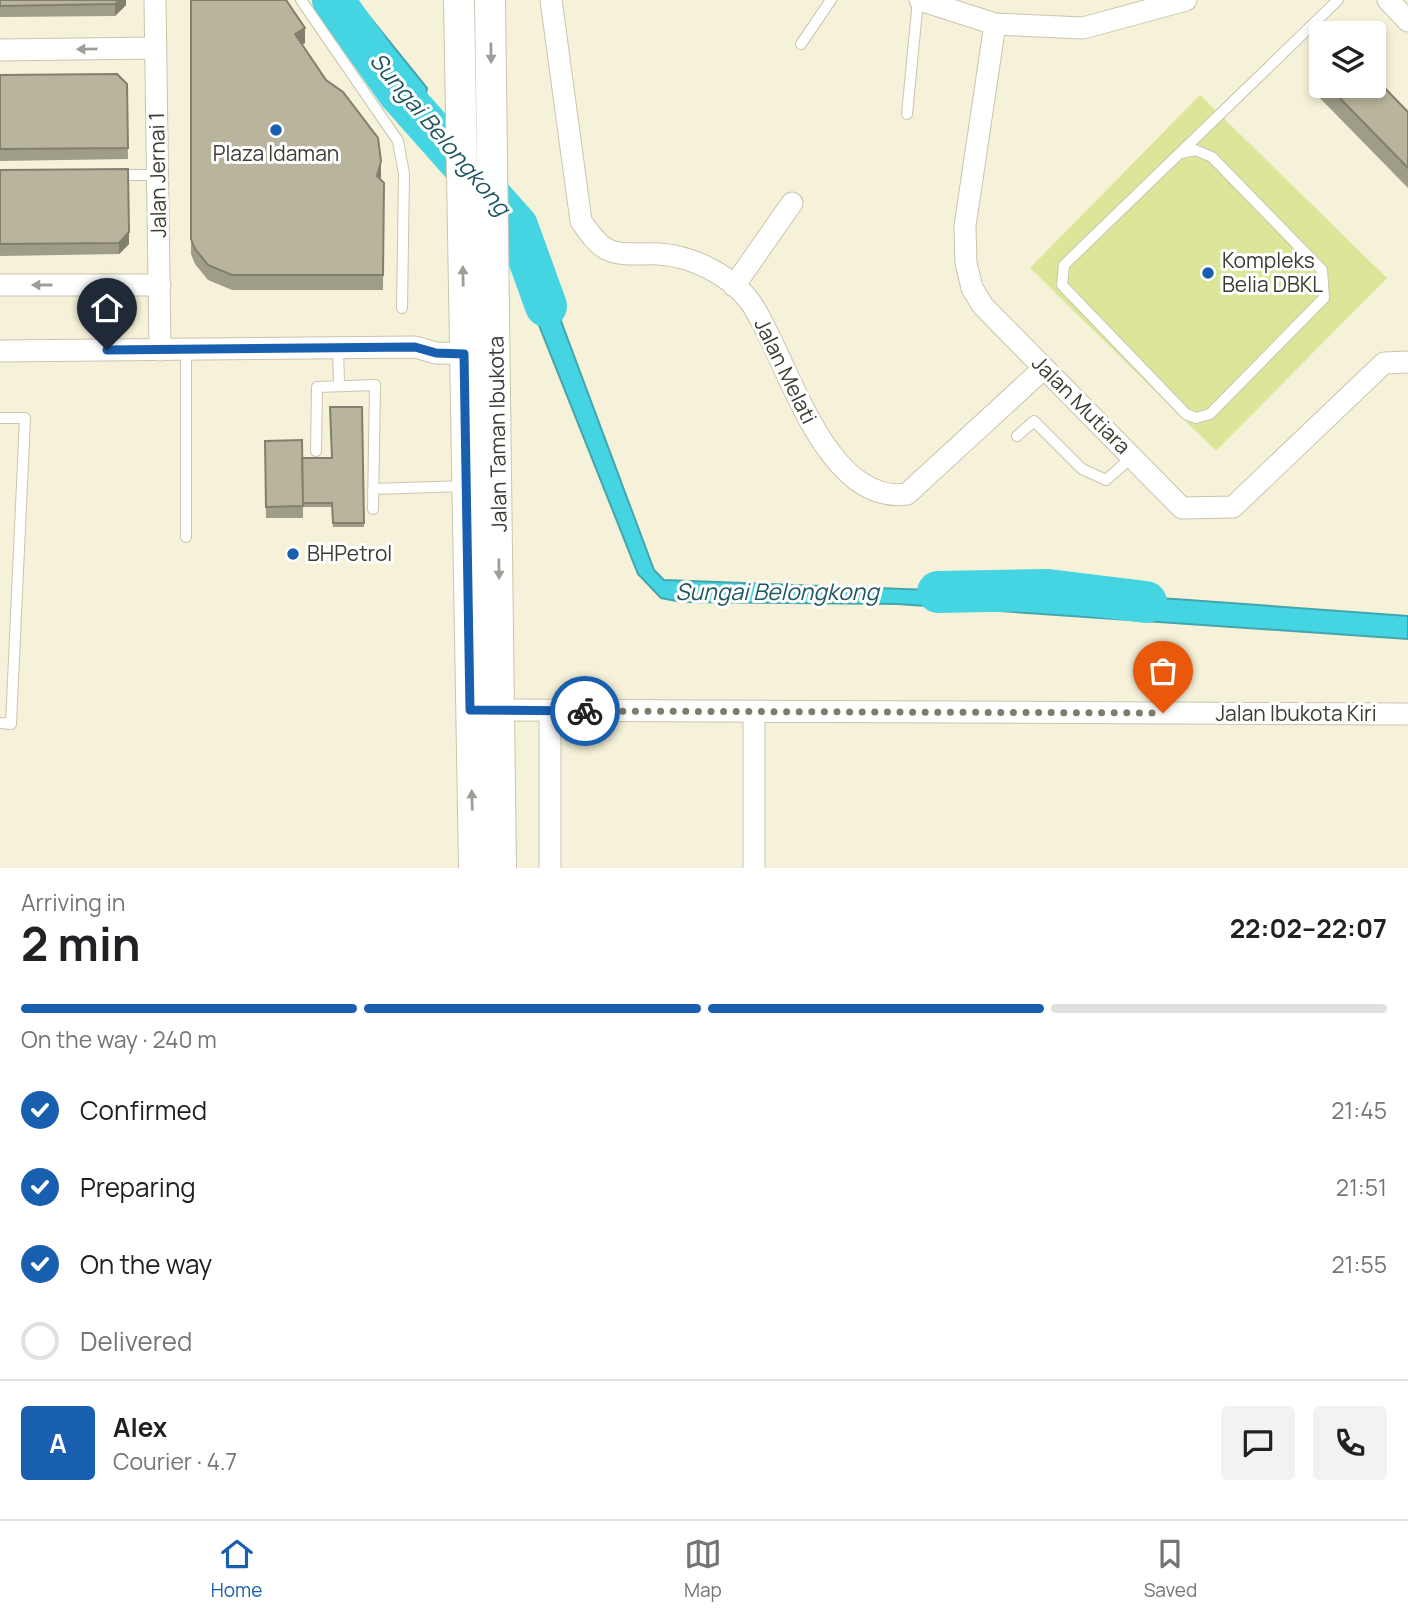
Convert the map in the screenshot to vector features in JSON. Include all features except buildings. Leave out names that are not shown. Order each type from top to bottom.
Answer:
[{"type":"main road","name":"Jalan Taman Ibukota","points":[[459,0],[474,868]]},
{"type":"main road","name":"Jalan Taman Ibukota","points":[[490,0],[496,262],[501,868]]},
{"type":"street","name":"Jalan Jernai 1","points":[[155,0],[160,350]]},
{"type":"street","name":"Jalan Melati","points":[[551,0],[582,221],[592,236],[610,251],[689,258],[734,286],[749,300],[764,324],[802,411],[817,435],[849,472],[869,490],[890,497],[907,494],[926,480],[1044,368]]},
{"type":"street","points":[[919,0],[995,24],[1083,28],[1186,0]]},
{"type":"street","points":[[1388,0],[1408,21]]},
{"type":"street","name":"Jalan Mutiara","points":[[995,24],[965,226],[966,263],[972,288],[983,306],[1182,508],[1233,507],[1384,363],[1408,362]]},
{"type":"street","points":[[0,50],[156,48]]},
{"type":"street","points":[[734,286],[793,203]]},
{"type":"street","points":[[0,285],[160,285]]},
{"type":"street","points":[[0,351],[415,347],[436,353],[464,346],[497,346]]},
{"type":"street","name":"Jalan Ibukota Kiri","points":[[470,710],[1408,714]]},
{"type":"street","points":[[550,711],[550,868]]},
{"type":"street","points":[[754,713],[754,868]]},
{"type":"lane","points":[[301,0],[398,141],[404,174],[402,308]]},
{"type":"lane","points":[[801,44],[831,0]]},
{"type":"lane","points":[[907,114],[919,0]]},
{"type":"lane","points":[[1181,153],[1195,150],[1212,157],[1322,270],[1326,286],[1324,298],[1277,347],[1210,414],[1196,418],[1186,414],[1062,285],[1064,265],[1338,0]]},
{"type":"lane","points":[[105,176],[158,175]]},
{"type":"lane","points":[[338,348],[340,384]]},
{"type":"lane","points":[[186,350],[186,537]]},
{"type":"lane","points":[[316,451],[317,387],[369,383],[377,390],[373,509]]},
{"type":"lane","points":[[0,418],[25,418],[11,724],[0,723]]},
{"type":"lane","points":[[1017,436],[1034,421],[1082,469],[1106,480],[1132,457]]},
{"type":"lane","points":[[373,489],[466,486]]},
{"type":"green space","name":"Kompleks Belia DBKL","points":[[1200,95],[1387,278],[1216,451],[1030,268]]},
{"type":"water","points":[[323,0],[356,0],[427,88],[420,129]]},
{"type":"water","points":[[527,230],[654,570],[664,580],[1175,599],[1408,616],[1408,639],[897,604],[682,602],[661,598],[638,574],[525,290]]},
{"type":"waterway","name":"Sungai Belongkong","points":[[333,0],[399,93],[517,226],[546,306]]},
{"type":"waterway","name":"Sungai Belongkong","points":[[938,592],[1048,590],[1146,602]]},
{"type":"way so far","points":[[585,711],[1163,713]]},
{"type":"place","name":"Plaza Idaman","points":[[276,130]]},
{"type":"place","name":"Kompleks Belia DBKL","points":[[1208,273]]},
{"type":"place","name":"BHPetrol","points":[[293,554]]},
{"type":"route","points":[[107,350],[415,347],[436,353],[464,354],[470,710],[585,711]]}]
